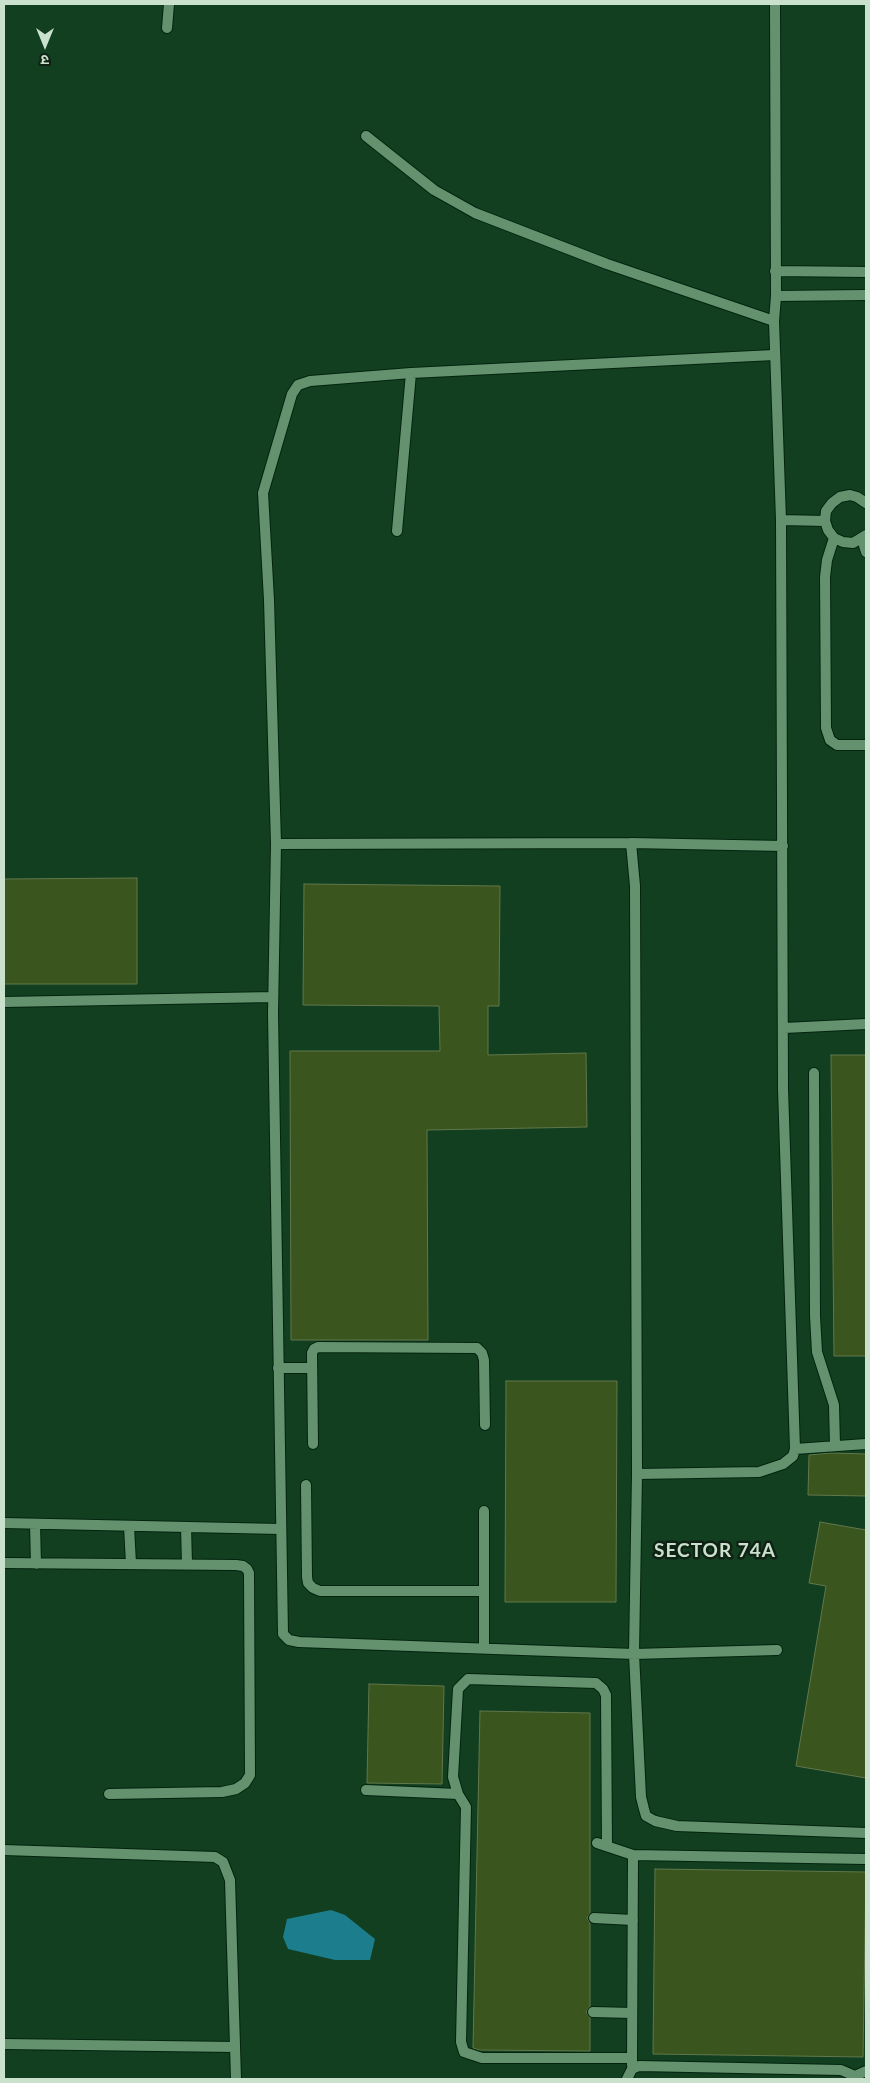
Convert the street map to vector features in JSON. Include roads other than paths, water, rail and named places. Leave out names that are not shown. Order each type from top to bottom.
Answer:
[{"type":"lane","points":[[167,28],[169,4]]},
{"type":"lane","points":[[637,1474],[759,1472],[783,1464],[793,1456],[795,1449],[784,1089],[781,520],[774,356],[776,296],[775,4]]},
{"type":"lane","points":[[366,136],[434,190],[475,213],[607,264],[774,321]]},
{"type":"lane","points":[[776,271],[866,272]]},
{"type":"lane","points":[[776,296],[866,295]]},
{"type":"lane","points":[[774,356],[411,373],[310,381],[295,388],[286,412],[263,493],[269,600],[276,844],[273,998],[280,1529],[282,1630],[285,1638],[299,1642],[634,1654],[777,1650]]},
{"type":"lane","points":[[397,532],[411,373]]},
{"type":"lane","points":[[866,503],[850,495],[840,497],[826,511],[825,521],[828,530],[834,538],[843,542],[853,543],[864,537],[866,552]]},
{"type":"lane","points":[[781,520],[825,521]]},
{"type":"lane","points":[[834,538],[827,560],[825,577],[826,728],[832,743],[846,746],[866,745]]},
{"type":"lane","points":[[276,844],[631,843],[783,846]]},
{"type":"lane","points":[[631,843],[635,896],[637,1474],[634,1654],[641,1797],[646,1816],[655,1821],[677,1826],[866,1833]]},
{"type":"lane","points":[[4,1002],[273,998]]},
{"type":"lane","points":[[784,1028],[866,1024]]},
{"type":"lane","points":[[814,1073],[815,1306],[817,1352],[823,1374],[833,1398],[835,1445]]},
{"type":"lane","points":[[312,1444],[312,1353],[318,1346],[477,1348],[482,1353],[484,1360],[485,1424]]},
{"type":"lane","points":[[278,1368],[312,1368]]},
{"type":"lane","points":[[795,1449],[866,1444]]},
{"type":"lane","points":[[306,1485],[307,1577],[308,1583],[313,1588],[320,1591],[484,1591]]},
{"type":"lane","points":[[484,1511],[484,1648]]},
{"type":"lane","points":[[4,1524],[280,1529]]},
{"type":"lane","points":[[35,1524],[36,1564]]},
{"type":"lane","points":[[129,1526],[131,1564]]},
{"type":"lane","points":[[186,1527],[186,1564]]},
{"type":"lane","points":[[4,1563],[236,1565],[243,1566],[248,1573],[250,1775],[245,1784],[236,1789],[222,1792],[109,1794]]},
{"type":"lane","points":[[866,1859],[633,1855],[602,1844],[606,1695],[603,1689],[596,1683],[468,1679],[458,1689],[454,1777],[458,1794],[466,1807],[461,2042],[464,2052],[482,2058],[632,2063],[639,2066],[841,2070],[856,2077],[866,2070]]},
{"type":"lane","points":[[366,1790],[458,1794]]},
{"type":"lane","points":[[4,1850],[215,1857],[223,1862],[230,1880],[236,2079]]},
{"type":"lane","points":[[627,2079],[632,2063],[633,1855]]},
{"type":"lane","points":[[594,1918],[633,1920]]},
{"type":"lane","points":[[593,2012],[632,2013]]},
{"type":"lane","points":[[4,2044],[235,2047]]},
{"type":"water","points":[[331,1910],[345,1915],[375,1939],[370,1960],[335,1960],[288,1949],[283,1937],[287,1919]]},
{"type":"district","name":"SECTOR 74A","points":[[715,1551]]}]
